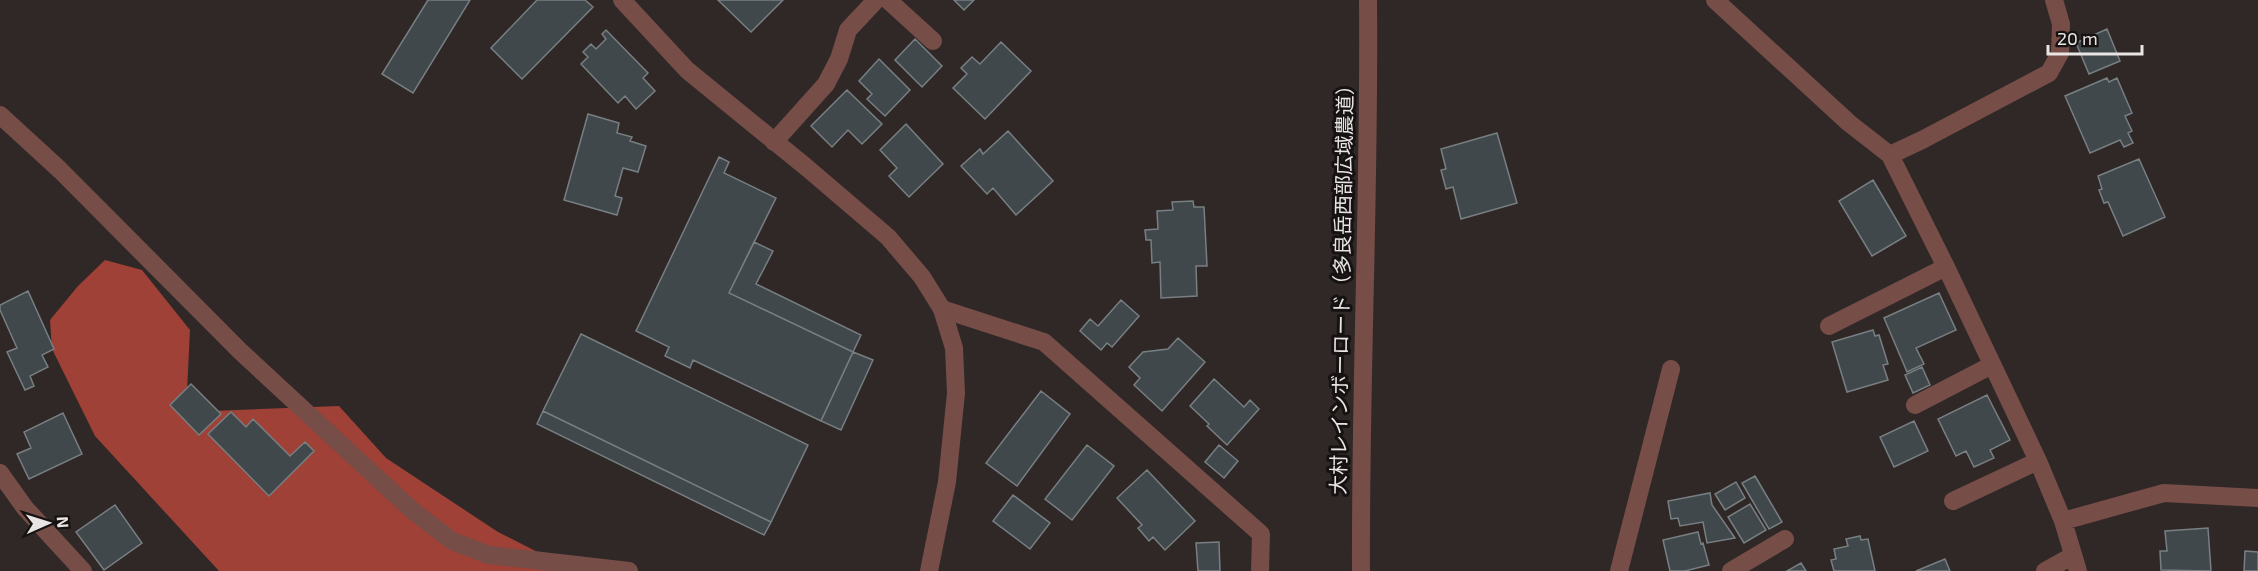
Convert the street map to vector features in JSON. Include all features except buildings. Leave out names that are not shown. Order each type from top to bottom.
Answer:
[{"type":"street","points":[[621,0],[687,70],[806,166],[888,237],[922,277],[942,309],[954,348],[956,393],[947,482],[929,571]]},
{"type":"street","points":[[774,142],[826,84],[839,59],[848,30],[876,0]]},
{"type":"street","points":[[888,0],[933,41]]},
{"type":"street","name":"大村レインボーロード（多良岳西部広域農道）","points":[[1361,571],[1369,97],[1368,0]]},
{"type":"street","points":[[1715,0],[1849,123],[1890,155],[2038,461],[2063,521],[2075,564],[2045,571]]},
{"type":"street","points":[[1890,155],[2049,73],[2060,53],[2061,24],[2054,0]]},
{"type":"street","points":[[0,115],[60,170],[240,351],[412,510],[452,541],[489,555],[629,571]]},
{"type":"street","points":[[1829,326],[1946,267]]},
{"type":"street","points":[[942,309],[1044,342],[1261,534],[1260,571]]},
{"type":"street","points":[[1915,405],[1992,365]]},
{"type":"street","points":[[1619,571],[1671,369]]},
{"type":"street","points":[[1953,501],[2038,461]]},
{"type":"street","points":[[0,473],[25,508],[83,571]]},
{"type":"street","points":[[2063,521],[2164,492],[2258,498]]},
{"type":"street","points":[[1731,571],[1785,539]]},
{"type":"shaded area","points":[[105,260],[142,270],[190,330],[186,412],[339,406],[386,458],[498,532],[575,571],[219,571],[95,436],[52,349],[50,320],[78,286]]}]
